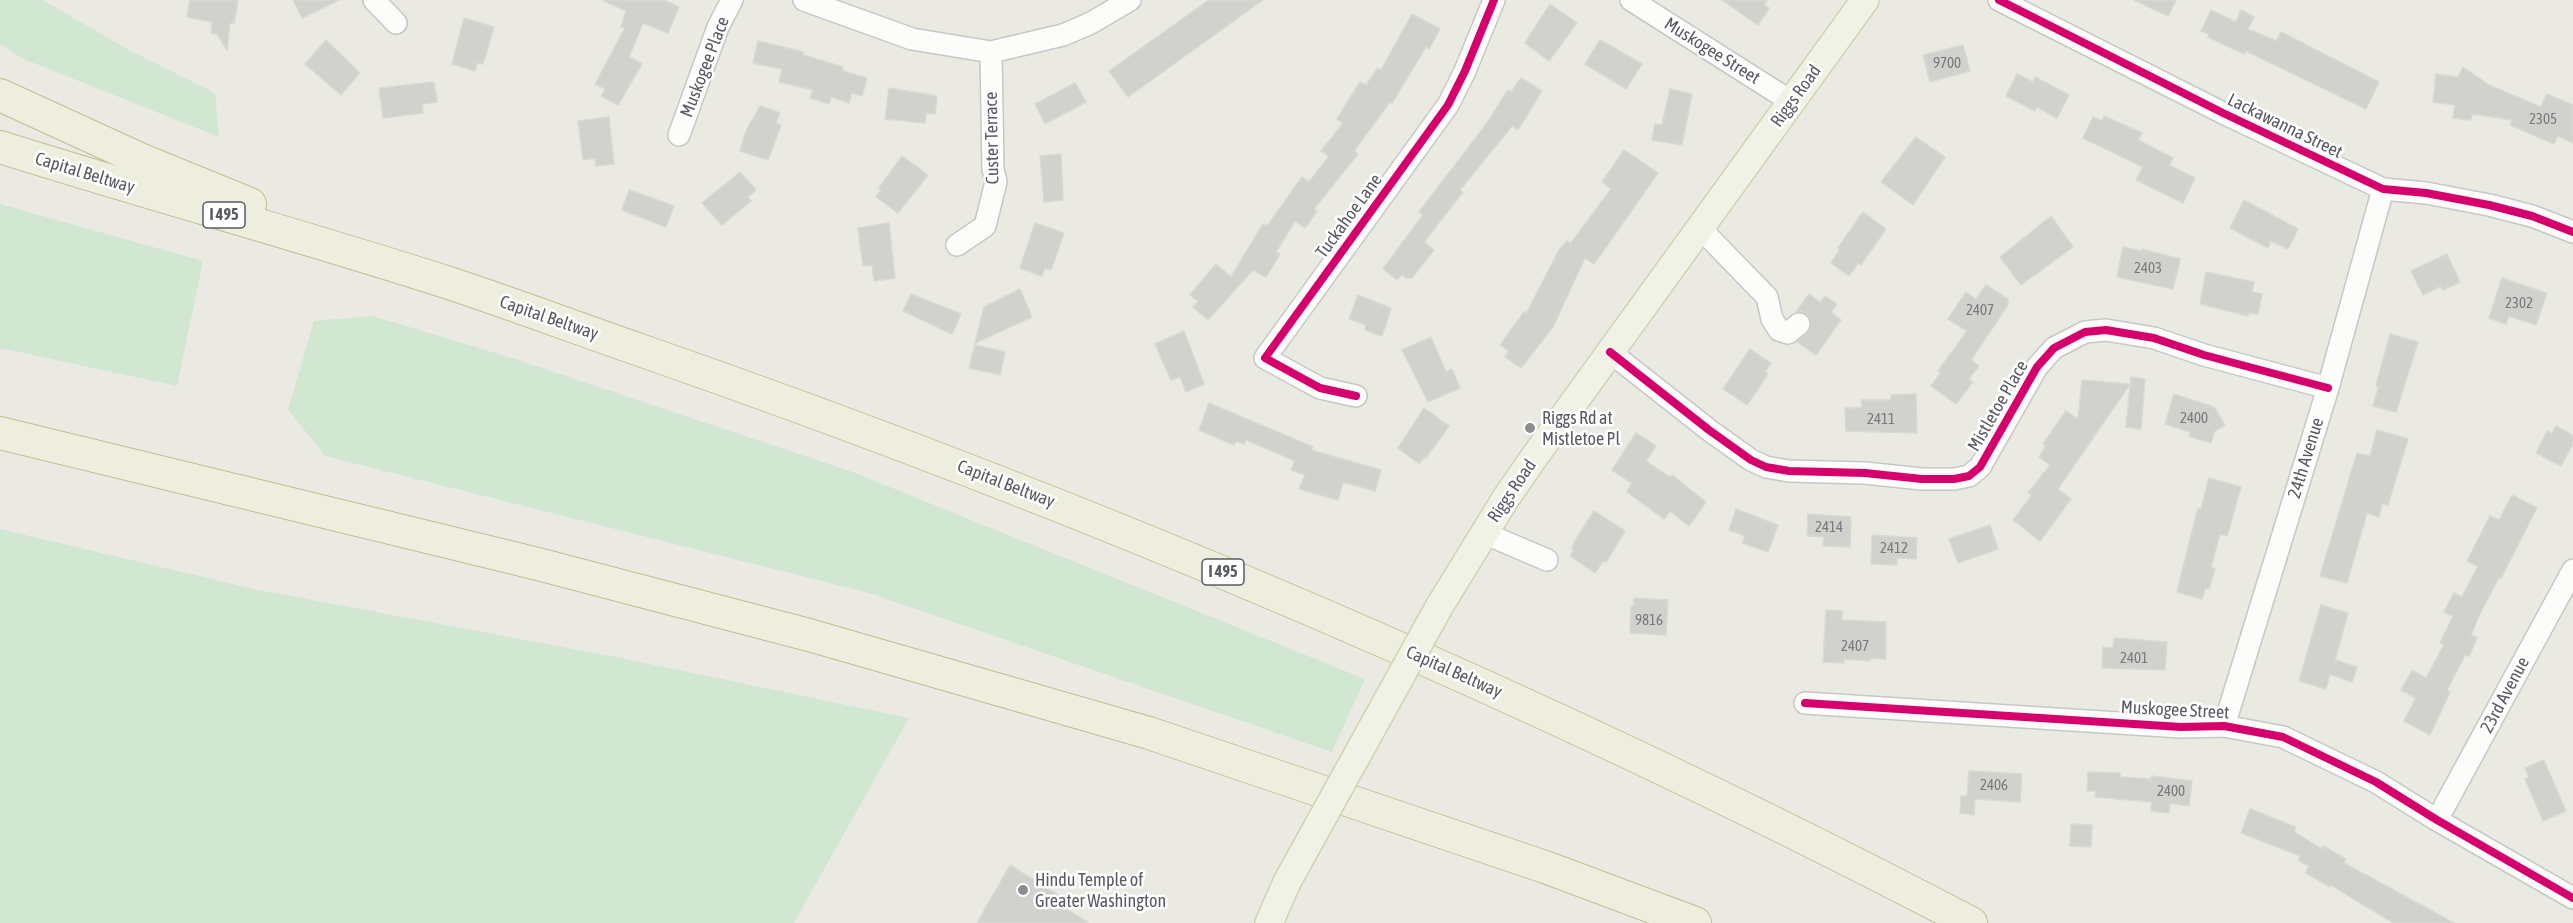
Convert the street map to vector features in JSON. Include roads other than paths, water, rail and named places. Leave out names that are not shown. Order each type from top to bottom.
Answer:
[{"type":"highway","points":[[0,95],[142,160],[449,284]]},
{"type":"highway","name":"Capital Beltway","points":[[0,147],[449,284],[871,433],[1070,509],[1449,668],[1744,808],[1971,923]]},
{"type":"highway","points":[[0,434],[523,561],[809,635],[1149,733],[1534,863],[1695,923]]},
{"type":"highway","points":[[0,441],[123,464]]},
{"type":"main road","name":"Riggs Road","points":[[1269,923],[1287,882],[1438,607],[1484,533],[1610,352],[1865,0]]},
{"type":"street","points":[[374,0],[396,23]]},
{"type":"street","name":"Muskogee Place","points":[[680,135],[717,27],[732,0]]},
{"type":"street","points":[[804,0],[912,39],[991,52],[1063,35],[1091,23],[1130,0]]},
{"type":"street","name":"Tuckahoe Lane","points":[[1356,396],[1320,388],[1265,358],[1448,105],[1465,71],[1494,0]]},
{"type":"street","name":"Muskogee Street","points":[[1631,0],[1792,102]]},
{"type":"street","name":"Lackawanna Street","points":[[1999,0],[2223,113],[2383,189],[2426,193],[2489,205],[2532,216],[2573,232]]},
{"type":"street","name":"Custer Terrace","points":[[957,245],[984,226],[996,182],[993,169],[991,52]]},
{"type":"street","name":"24th Avenue","points":[[2224,726],[2328,388],[2383,189]]},
{"type":"street","points":[[1700,228],[1767,297],[1772,319],[1779,330],[1788,333],[1799,324]]},
{"type":"street","name":"Mistletoe Place","points":[[1610,352],[1709,430],[1751,460],[1766,467],[1789,471],[1865,473],[1922,479],[1954,479],[1969,476],[1980,467],[2037,367],[2054,348],[2085,332],[2106,330],[2145,336],[2204,355],[2328,388]]},
{"type":"street","points":[[1484,533],[1547,560]]},
{"type":"street","name":"23rd Avenue","points":[[2437,820],[2573,570]]},
{"type":"street","name":"Muskogee Street","points":[[1805,703],[2181,727],[2224,726],[2283,737],[2376,782],[2573,898]]},
{"type":"place","name":"Riggs Rd at Mistletoe Pl","points":[[1530,428]]},
{"type":"place","name":"Hindu Temple of Greater Washington","points":[[1023,890]]}]
